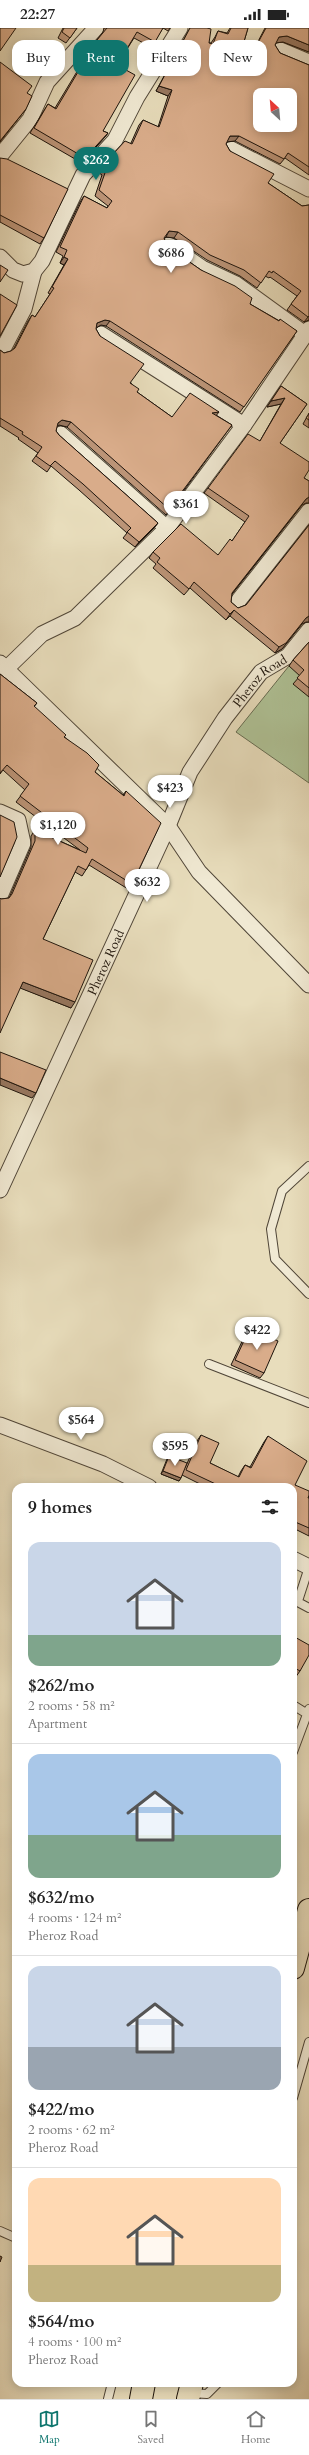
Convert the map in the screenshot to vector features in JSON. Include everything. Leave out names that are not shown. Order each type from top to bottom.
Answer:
[{"type":"highway","points":[[297,1954],[309,1910]]},
{"type":"highway","points":[[141,2399],[143,2387]]},
{"type":"street","points":[[0,156],[30,119],[47,82],[96,28]]},
{"type":"street","points":[[0,349],[3,349],[24,309],[34,271],[42,261],[83,176],[115,140],[137,97],[180,28]]},
{"type":"street","points":[[280,50],[309,62]]},
{"type":"street","points":[[231,149],[309,189]]},
{"type":"street","points":[[169,245],[202,268],[236,284],[307,332],[244,425],[167,528],[75,618],[42,634],[3,666],[168,826],[199,872],[309,985]]},
{"type":"street","points":[[0,257],[13,270],[23,274],[34,271]]},
{"type":"street","points":[[101,334],[244,425]]},
{"type":"street","points":[[61,434],[167,528]]},
{"type":"street","points":[[235,605],[309,511]]},
{"type":"street","name":"Pheroz Road","points":[[0,1190],[168,826],[190,772],[225,718],[261,672],[288,656],[309,630]]},
{"type":"street","points":[[0,812],[18,820],[23,843],[5,869],[0,896]]},
{"type":"street","points":[[0,1425],[103,1464],[141,1483]]},
{"type":"street","points":[[297,1561],[309,1567]]},
{"type":"lane","points":[[309,1166],[282,1191],[271,1229],[275,1259],[309,1294]]},
{"type":"lane","points":[[210,1364],[309,1403]]},
{"type":"lane","points":[[297,1595],[309,1567]]},
{"type":"lane","points":[[297,1601],[309,1608]]},
{"type":"lane","points":[[297,1707],[308,1713],[297,1742]]},
{"type":"lane","points":[[297,2084],[309,2042]]},
{"type":"lane","points":[[0,2231],[12,2236]]},
{"type":"lane","points":[[108,2399],[111,2387]]},
{"type":"lane","points":[[190,2392],[207,2394],[214,2387]]},
{"type":"green space","points":[[309,641],[309,783],[236,732]]},
{"type":"building","points":[[0,28],[16,28],[0,51]]},
{"type":"building","points":[[64,28],[77,28],[70,38],[62,32]]},
{"type":"building","points":[[107,28],[163,28],[156,40],[151,40],[137,32],[129,45],[129,40],[97,40]]},
{"type":"building","points":[[190,28],[211,29],[209,40],[209,76],[267,76],[267,40],[259,40],[266,28],[309,28],[309,45],[287,36],[279,37],[275,45],[280,53],[309,65],[309,167],[288,153],[284,159],[239,136],[230,136],[226,144],[230,151],[274,174],[268,183],[302,206],[309,205],[309,316],[308,317],[291,304],[301,291],[273,271],[272,273],[269,271],[261,283],[244,270],[210,255],[178,232],[169,231],[164,238],[168,247],[201,270],[235,286],[252,298],[250,304],[279,321],[280,319],[297,331],[244,407],[110,321],[105,320],[97,323],[96,329],[100,336],[144,364],[130,383],[139,389],[137,392],[172,417],[190,393],[219,412],[212,413],[232,425],[169,509],[71,422],[62,420],[58,423],[56,431],[59,435],[158,523],[139,542],[127,532],[131,528],[83,484],[55,461],[50,466],[36,456],[42,447],[22,434],[23,432],[0,418],[0,350],[4,353],[15,348],[32,315],[35,317],[54,288],[52,287],[68,259],[64,257],[67,250],[60,247],[84,196],[107,208],[112,201],[99,190],[106,170],[101,167],[125,141],[132,144],[143,120],[159,127],[172,90],[159,86],[164,76],[201,76],[201,40],[184,40]]},
{"type":"building","points":[[231,28],[248,28],[244,40],[215,40],[218,31],[228,34]]},
{"type":"building","points":[[0,62],[12,71],[12,76],[19,76],[32,86],[27,93],[32,96],[26,109],[0,141]]},
{"type":"building","points":[[129,72],[135,75],[103,131],[108,133],[85,158],[34,128],[48,104],[56,109],[76,76],[129,76]]},
{"type":"building","points":[[0,158],[7,159],[68,189],[44,238],[0,215]]},
{"type":"building","points":[[0,265],[8,270],[0,282]]},
{"type":"building","points":[[0,294],[17,305],[0,336]]},
{"type":"building","points":[[281,386],[307,404],[280,443],[309,462],[309,470],[304,478],[309,481],[309,497],[232,593],[231,602],[238,608],[246,605],[309,525],[309,616],[286,643],[279,647],[234,610],[230,614],[194,582],[189,589],[157,562],[160,558],[153,552],[181,524],[218,555],[230,539],[232,541],[249,516],[208,488],[248,434],[260,441],[285,398],[271,401]]},
{"type":"building","points":[[309,642],[309,688],[297,678],[304,670],[293,660]]},
{"type":"building","points":[[0,674],[37,703],[34,706],[66,735],[64,737],[87,753],[99,765],[95,772],[124,796],[126,791],[161,823],[132,884],[92,859],[86,870],[78,866],[43,939],[93,960],[75,1002],[23,982],[0,1033],[0,898],[9,898],[12,894],[35,841],[35,830],[86,853],[88,848],[20,796],[29,784],[7,765],[0,773]]},
{"type":"building","points":[[0,815],[14,822],[17,837],[0,877]]},
{"type":"building","points":[[0,1052],[46,1070],[36,1093],[0,1078]]},
{"type":"building","points":[[250,1328],[278,1341],[264,1373],[235,1360]]},
{"type":"building","points":[[201,1435],[219,1443],[210,1463],[239,1477],[245,1465],[251,1468],[268,1436],[307,1461],[296,1483],[214,1483],[186,1470]]},
{"type":"building","points":[[169,1456],[187,1463],[181,1478],[163,1471]]},
{"type":"building","points":[[297,1486],[309,1491],[309,1528],[297,1523]]},
{"type":"building","points":[[297,1638],[309,1645],[309,1655],[300,1671],[297,1669]]}]
